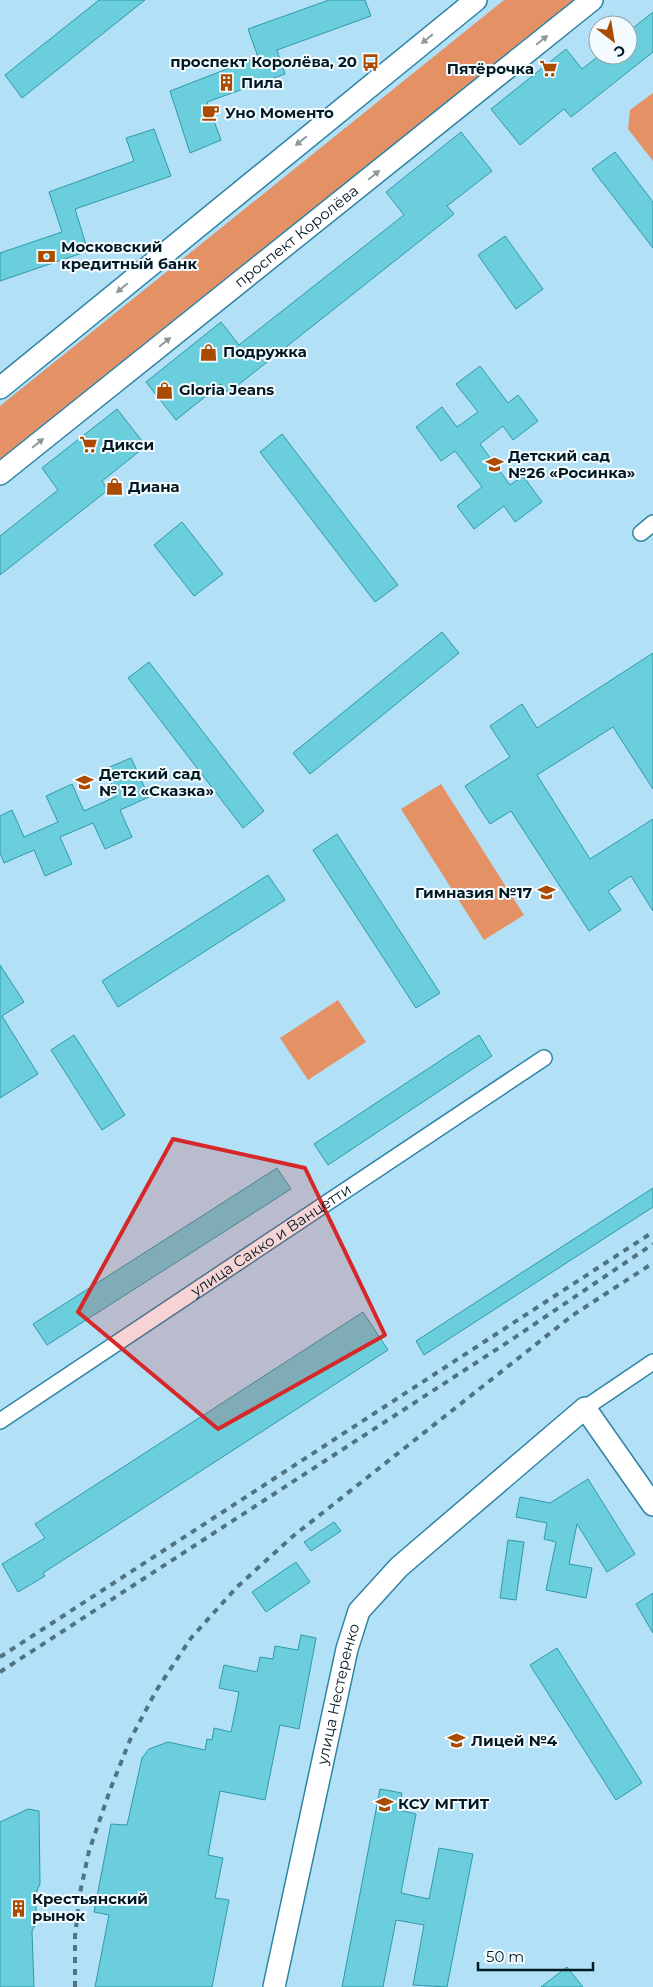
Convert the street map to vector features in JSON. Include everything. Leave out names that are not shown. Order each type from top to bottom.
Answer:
[{"type":"main road","points":[[0,388],[476,0]]},
{"type":"main road","name":"проспект Королёва","points":[[0,474],[592,0]]},
{"type":"main road","points":[[585,1408],[653,1505]]},
{"type":"main road","name":"улица Нестеренко","points":[[274,1987],[347,1649],[359,1611],[399,1567],[585,1408]]},
{"type":"street","points":[[641,534],[653,523]]},
{"type":"street","name":"улица Сакко и Ванцетти","points":[[0,1421],[544,1058]]},
{"type":"street","points":[[585,1408],[653,1362]]},
{"type":"highlighted area","points":[[173,1139],[305,1168],[385,1335],[218,1429],[78,1312]]},
{"type":"shaded area","points":[[504,0],[582,0],[0,466],[0,406]]},
{"type":"shaded area","points":[[653,93],[653,161],[628,129],[630,110]]},
{"type":"shaded area","points":[[441,784],[524,915],[484,940],[401,809]]},
{"type":"shaded area","points":[[338,1000],[366,1042],[308,1080],[280,1038]]},
{"type":"building","points":[[99,0],[145,0],[22,98],[5,75]]},
{"type":"building","name":"Пила","points":[[329,0],[365,0],[371,16],[277,50],[285,74],[207,102],[221,140],[190,153],[170,91],[258,57],[248,29]]},
{"type":"building","points":[[653,12],[653,52],[638,64],[638,24]]},
{"type":"building","points":[[566,49],[582,69],[588,64],[637,65],[571,117],[564,109],[520,145],[491,109]]},
{"type":"building","points":[[154,129],[171,176],[75,209],[88,251],[0,281],[0,253],[62,232],[49,192],[134,161],[126,138]]},
{"type":"building","points":[[461,132],[492,171],[447,206],[454,214],[228,393],[221,384],[176,420],[146,382],[221,322],[239,345],[404,215],[386,192]]},
{"type":"building","points":[[615,152],[653,202],[653,248],[592,169]]},
{"type":"building","points":[[505,236],[543,289],[516,309],[478,255]]},
{"type":"building","points":[[480,366],[508,403],[518,395],[538,421],[513,440],[503,426],[480,444],[510,485],[523,476],[542,502],[515,522],[504,506],[474,529],[457,506],[482,487],[455,451],[441,461],[416,427],[442,407],[457,427],[478,412],[456,384]]},
{"type":"building","points":[[117,409],[146,446],[102,481],[108,490],[0,575],[0,536],[58,490],[42,468]]},
{"type":"building","points":[[282,434],[398,585],[375,602],[260,452]]},
{"type":"building","points":[[182,522],[223,574],[194,596],[154,545]]},
{"type":"building","points":[[442,632],[459,653],[310,774],[293,753]]},
{"type":"building","points":[[653,653],[653,789],[613,727],[537,775],[590,859],[653,819],[653,911],[631,876],[608,891],[621,910],[589,931],[511,811],[490,824],[465,786],[510,757],[490,726],[522,704],[537,728]]},
{"type":"building","points":[[149,662],[264,811],[243,828],[128,678]]},
{"type":"building","points":[[131,758],[149,797],[120,810],[132,837],[105,849],[93,823],[60,837],[72,864],[45,876],[34,850],[4,863],[0,853],[0,816],[12,810],[24,837],[58,822],[46,796],[72,784],[84,811],[117,796],[105,769]]},
{"type":"building","points":[[337,834],[440,993],[416,1008],[313,850]]},
{"type":"building","points":[[268,875],[285,900],[118,1007],[102,981]]},
{"type":"building","points":[[0,965],[24,1002],[2,1016],[38,1074],[0,1098]]},
{"type":"building","points":[[74,1035],[125,1115],[102,1130],[51,1050]]},
{"type":"building","points":[[479,1035],[492,1056],[328,1165],[314,1144]]},
{"type":"building","points":[[277,1168],[291,1189],[47,1345],[33,1324]]},
{"type":"building","points":[[653,1188],[653,1207],[424,1355],[416,1341]]},
{"type":"building","points":[[363,1312],[388,1350],[43,1573],[45,1576],[18,1592],[2,1564],[45,1538],[35,1524]]},
{"type":"building","points":[[588,1479],[635,1554],[607,1572],[577,1524],[569,1564],[592,1568],[586,1598],[546,1590],[556,1542],[544,1539],[547,1523],[516,1517],[520,1497],[550,1503]]},
{"type":"building","points":[[334,1522],[341,1531],[311,1551],[304,1542]]},
{"type":"building","points":[[508,1540],[524,1542],[516,1600],[500,1598]]},
{"type":"building","points":[[296,1562],[310,1582],[266,1612],[252,1592]]},
{"type":"building","points":[[653,1593],[653,1633],[636,1604]]},
{"type":"building","points":[[301,1635],[316,1638],[299,1729],[280,1725],[265,1800],[220,1791],[208,1855],[223,1858],[215,1898],[229,1900],[212,1987],[95,1987],[109,1915],[94,1912],[111,1824],[127,1825],[142,1758],[149,1749],[168,1742],[205,1750],[207,1739],[212,1740],[214,1728],[231,1732],[239,1692],[219,1688],[224,1665],[257,1672],[260,1657],[273,1659],[275,1646],[298,1650]]},
{"type":"building","points":[[557,1648],[642,1783],[616,1800],[530,1665]]},
{"type":"building","points":[[380,1789],[402,1793],[399,1810],[416,1814],[401,1893],[429,1899],[439,1848],[473,1854],[447,1987],[413,1985],[424,1925],[396,1920],[383,1987],[342,1987]]},
{"type":"building","name":"Крестьянский рынок","points":[[28,1809],[39,1811],[40,1884],[36,1893],[36,1924],[32,1931],[34,1987],[0,1987],[0,1822]]},
{"type":"building","points":[[567,1967],[583,1987],[541,1987]]},
{"type":"railway","points":[[0,1657],[653,1232]]},
{"type":"railway","points":[[0,1672],[511,1340],[653,1244]]},
{"type":"railway","points":[[75,1987],[75,1936],[80,1893],[89,1851],[130,1740],[156,1691],[191,1638],[237,1587],[292,1537],[573,1315],[653,1263]]},
{"type":"place","name":"проспект Королёва, 20","points":[[371,62]]},
{"type":"place","name":"Пятёрочка","points":[[548,69]]},
{"type":"place","name":"Пила","points":[[227,83]]},
{"type":"place","name":"Уно Моменто","points":[[211,113]]},
{"type":"place","name":"Московский кредитный банк","points":[[47,256]]},
{"type":"place","name":"Подружка","points":[[209,352]]},
{"type":"place","name":"Gloria Jeans","points":[[165,390]]},
{"type":"place","name":"Дикси","points":[[88,445]]},
{"type":"place","name":"Детский сад №26 «Росинка»","points":[[494,465]]},
{"type":"place","name":"Диана","points":[[114,487]]},
{"type":"place","name":"Детский сад № 12 «Сказка»","points":[[85,783]]},
{"type":"place","name":"Гимназия №17","points":[[546,893]]},
{"type":"place","name":"Лицей №4","points":[[457,1741]]},
{"type":"place","name":"КСУ МГТИТ","points":[[384,1804]]},
{"type":"place","name":"Крестьянский рынок","points":[[18,1908]]}]
